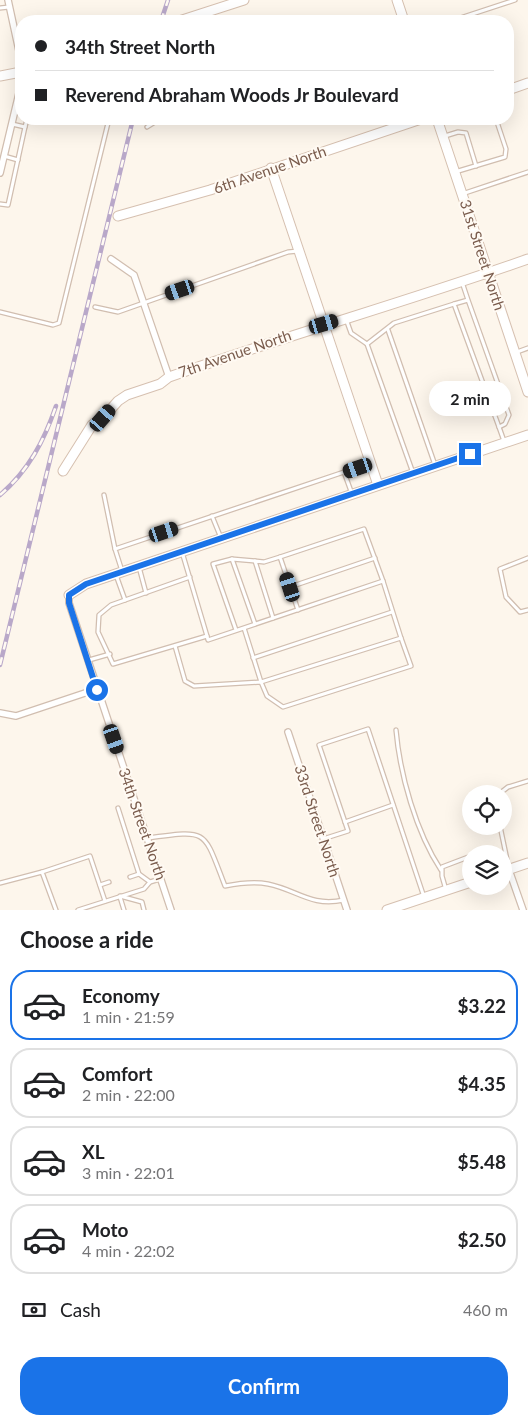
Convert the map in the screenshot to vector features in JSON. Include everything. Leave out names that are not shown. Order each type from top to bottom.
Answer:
[{"type":"street","points":[[198,15],[244,0]]},
{"type":"street","points":[[397,0],[402,15]]},
{"type":"street","points":[[8,3],[15,34]]},
{"type":"street","points":[[0,76],[15,73]]},
{"type":"street","points":[[514,88],[528,83]]},
{"type":"street","points":[[0,173],[15,111]]},
{"type":"street","name":"6th Avenue North","points":[[118,216],[210,190],[403,125]]},
{"type":"street","name":"31st Street North","points":[[439,125],[528,392]]},
{"type":"street","points":[[271,168],[378,485]]},
{"type":"street","points":[[111,259],[134,275],[169,377]]},
{"type":"street","name":"7th Avenue North","points":[[63,472],[92,425],[103,418],[118,401],[127,395],[160,384],[169,377],[324,324],[528,259]]},
{"type":"street","points":[[69,595],[86,584],[528,434]]},
{"type":"street","name":"34th Street North","points":[[69,595],[69,603],[97,690],[171,910]]},
{"type":"street","points":[[0,713],[16,716],[97,690]]},
{"type":"street","name":"33rd Street North","points":[[288,732],[347,910]]},
{"type":"street","points":[[512,868],[528,863]]},
{"type":"street","points":[[387,910],[462,885]]},
{"type":"street","points":[[512,885],[522,910]]},
{"type":"lane","points":[[469,15],[515,0]]},
{"type":"lane","points":[[0,8],[8,3]]},
{"type":"lane","points":[[0,204],[8,205],[25,127],[16,125]]},
{"type":"lane","points":[[0,312],[53,325],[60,323],[108,125]]},
{"type":"lane","points":[[455,173],[505,157],[506,149],[498,125]]},
{"type":"lane","points":[[442,136],[458,132],[466,133],[476,166]]},
{"type":"lane","points":[[4,156],[18,160]]},
{"type":"lane","points":[[462,194],[528,172]]},
{"type":"lane","points":[[94,307],[118,312],[288,252],[299,251]]},
{"type":"lane","points":[[462,281],[509,415],[505,424],[499,427]]},
{"type":"lane","points":[[367,344],[388,329],[394,322],[468,300]]},
{"type":"lane","points":[[454,304],[504,442]]},
{"type":"lane","points":[[345,318],[351,333],[367,344],[414,473]]},
{"type":"lane","points":[[388,329],[435,466]]},
{"type":"lane","points":[[515,353],[528,348]]},
{"type":"lane","points":[[115,549],[371,463]]},
{"type":"lane","points":[[344,472],[352,494]]},
{"type":"lane","points":[[104,495],[125,600]]},
{"type":"lane","points":[[212,516],[221,538]]},
{"type":"lane","points":[[236,630],[213,564],[232,559],[264,562],[364,529],[411,666],[283,707],[267,696],[244,628]]},
{"type":"lane","points":[[182,551],[208,640],[383,581]]},
{"type":"lane","points":[[280,557],[298,610]]},
{"type":"lane","points":[[290,587],[375,558]]},
{"type":"lane","points":[[528,558],[500,569],[506,597],[520,612],[528,610]]},
{"type":"lane","points":[[232,559],[255,624]]},
{"type":"lane","points":[[255,562],[273,618]]},
{"type":"lane","points":[[138,566],[146,593]]},
{"type":"lane","points":[[190,577],[111,605],[99,614],[98,632],[110,654],[113,664],[207,636]]},
{"type":"lane","points":[[253,658],[393,612]]},
{"type":"lane","points":[[175,646],[185,681],[194,686],[261,682],[401,638]]},
{"type":"lane","points":[[88,661],[110,654]]},
{"type":"lane","points":[[323,839],[348,831],[319,745],[368,729],[424,898]]},
{"type":"lane","points":[[396,730],[399,760],[421,831],[432,858],[441,870],[446,890]]},
{"type":"lane","points":[[512,786],[528,781]]},
{"type":"lane","points":[[345,822],[393,806]]},
{"type":"lane","points":[[118,808],[139,874],[150,882]]},
{"type":"lane","points":[[147,838],[190,832],[198,835],[209,844],[225,886],[253,882],[269,884],[315,902],[330,903],[344,900]]},
{"type":"lane","points":[[0,883],[42,872],[90,856],[105,901]]},
{"type":"lane","points":[[441,870],[446,864],[462,859]]},
{"type":"lane","points":[[42,872],[56,910]]},
{"type":"lane","points":[[130,877],[139,874]]},
{"type":"lane","points":[[78,910],[144,888],[150,882],[161,879]]},
{"type":"lane","points":[[100,885],[109,882]]},
{"type":"lane","points":[[120,896],[124,910]]},
{"type":"lane","points":[[120,896],[142,902],[144,910]]},
{"type":"railway","points":[[163,15],[168,0]]},
{"type":"railway","points":[[0,665],[132,125]]},
{"type":"railway","points":[[0,495],[27,465],[41,443],[56,406]]},
{"type":"route","points":[[97,690],[69,603],[69,595],[86,584],[470,454]]}]
